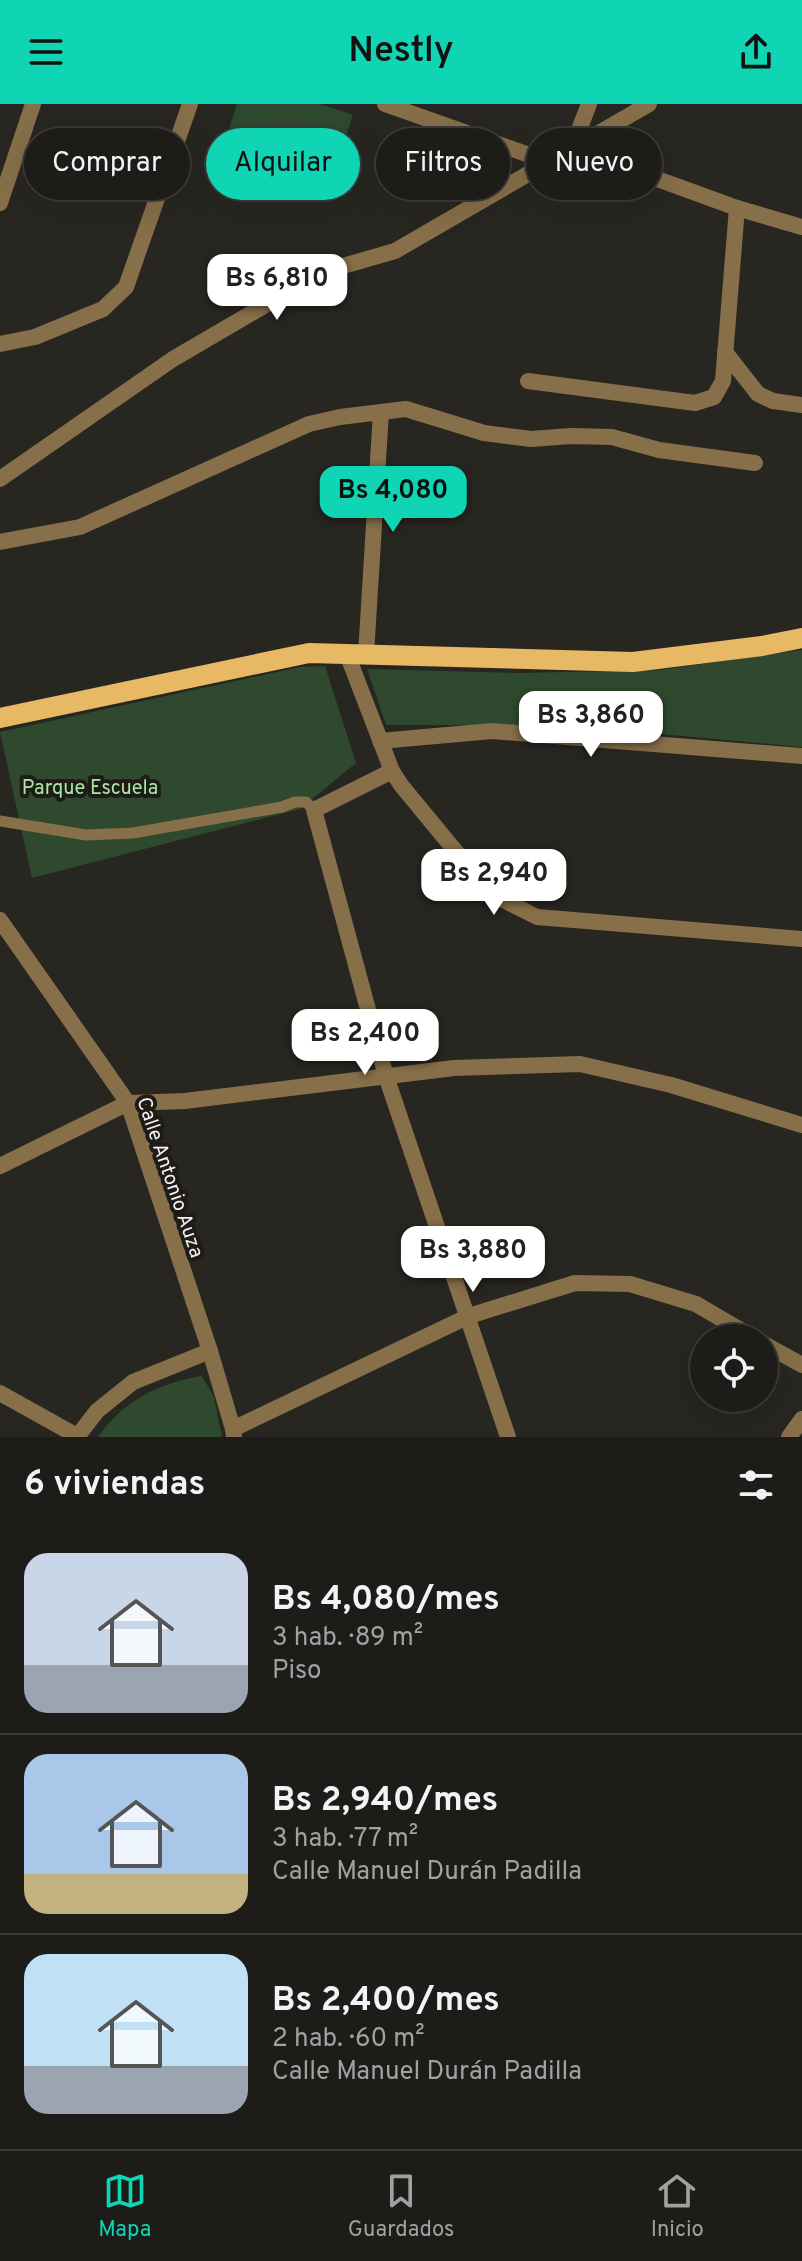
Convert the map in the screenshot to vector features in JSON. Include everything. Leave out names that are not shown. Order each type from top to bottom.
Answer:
[{"type":"main road","points":[[0,718],[309,653],[633,662],[802,638]]},
{"type":"street","points":[[0,203],[33,104]]},
{"type":"street","points":[[0,344],[35,337],[103,309],[126,287],[190,104]]},
{"type":"street","points":[[580,128],[589,104]]},
{"type":"street","points":[[607,128],[649,104]]},
{"type":"street","points":[[392,105],[526,154]]},
{"type":"street","points":[[0,479],[173,359],[322,272],[395,251],[526,175]]},
{"type":"street","points":[[662,181],[802,227]]},
{"type":"street","points":[[528,381],[695,403],[714,397],[723,381],[737,208]]},
{"type":"street","points":[[725,352],[758,394],[773,401],[802,405]]},
{"type":"street","points":[[0,542],[80,527],[309,424],[406,409],[484,433],[531,439],[612,437],[659,450],[755,463]]},
{"type":"street","points":[[381,412],[356,654],[380,741],[401,785],[490,893],[537,917],[802,939]]},
{"type":"street","points":[[380,741],[492,731],[802,756]]},
{"type":"street","points":[[392,771],[314,810],[386,1076],[508,1437]]},
{"type":"street","name":"Calle Antonio Auza","points":[[0,920],[128,1103],[210,1351],[233,1433]]},
{"type":"street","points":[[0,1166],[128,1103],[185,1101],[454,1068],[580,1064],[671,1085],[802,1125]]},
{"type":"street","points":[[233,1433],[469,1316],[575,1283],[630,1284],[696,1304],[730,1324]]},
{"type":"street","points":[[0,1393],[77,1436],[97,1411],[133,1382],[210,1351]]},
{"type":"street","points":[[778,1352],[802,1365]]},
{"type":"street","points":[[789,1437],[802,1419]]},
{"type":"lane","points":[[0,821],[86,835],[133,833],[282,807],[295,802],[306,802],[314,810]]},
{"type":"green space","points":[[237,104],[320,104],[353,115],[349,128],[229,128]]},
{"type":"green space","points":[[802,650],[802,747],[563,725],[386,725],[367,669],[521,673],[659,670]]},
{"type":"green space","name":"Parque Escuela","points":[[325,666],[356,763],[300,809],[32,878],[0,732],[300,667]]},
{"type":"green space","points":[[202,1376],[214,1397],[222,1437],[98,1437],[118,1414],[143,1396],[171,1383]]}]
